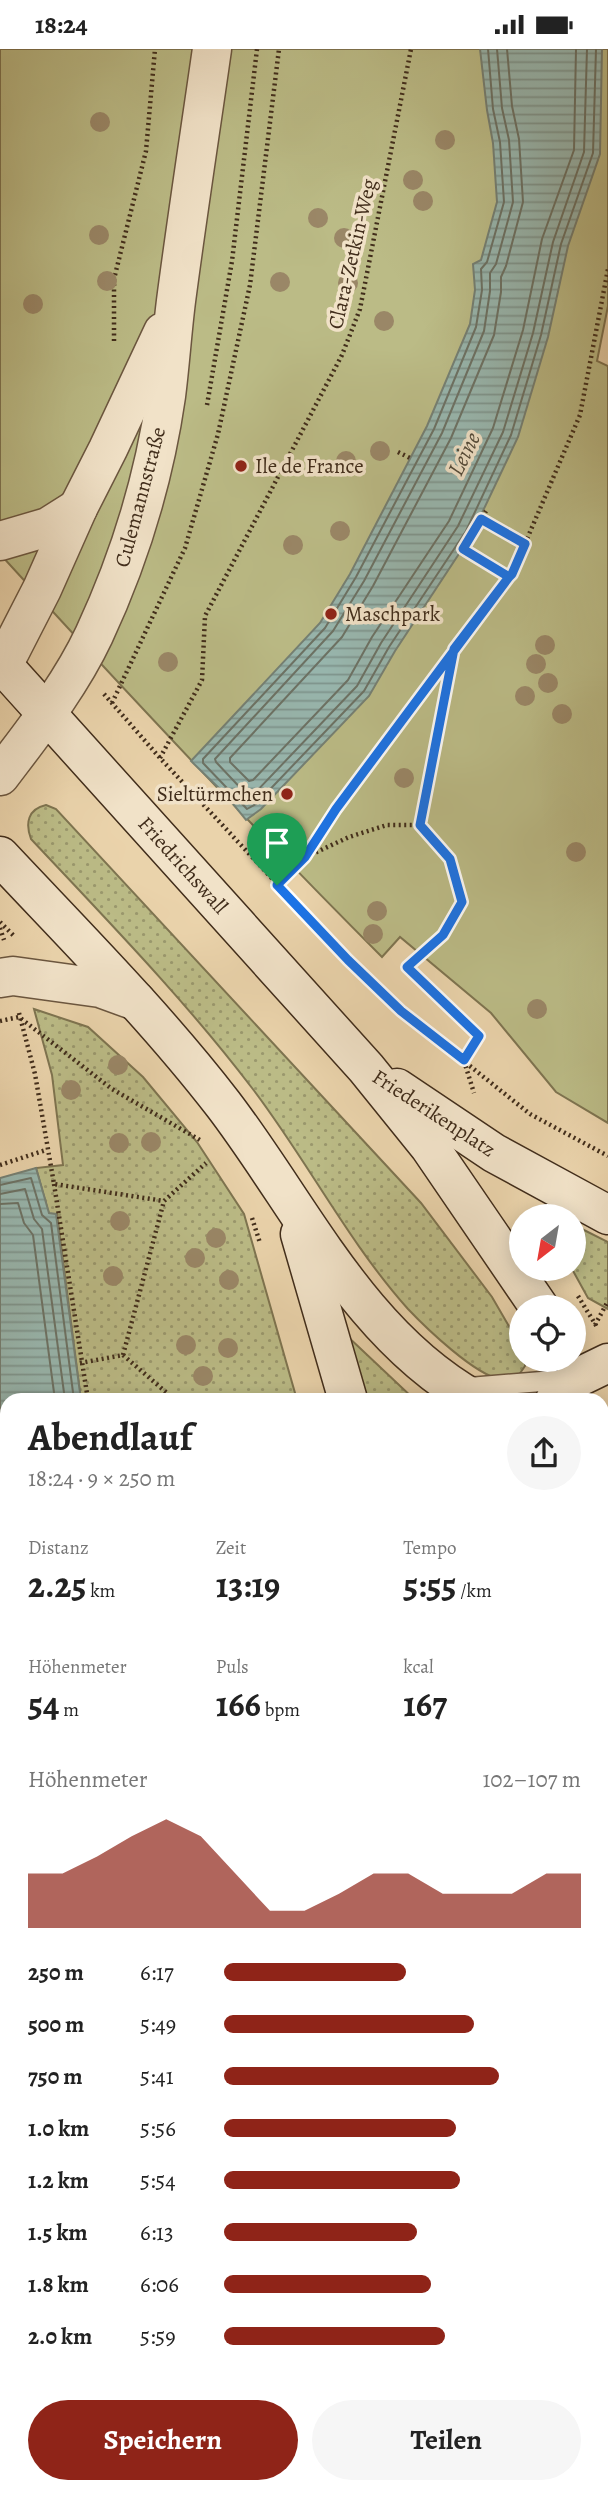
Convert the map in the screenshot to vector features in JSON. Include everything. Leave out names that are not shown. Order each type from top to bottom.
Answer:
[{"type":"main road","name":"Culemannstraße","points":[[0,776],[77,667],[93,636],[131,543],[148,482],[166,398],[176,304],[212,49]]},
{"type":"main road","name":"Culemannstraße","points":[[1,666],[42,589],[176,304]]},
{"type":"main road","points":[[0,541],[48,527],[78,508]]},
{"type":"main road","name":"Friedrichswall","points":[[1,666],[366,1068]]},
{"type":"main road","points":[[0,856],[186,1057],[262,1158],[293,1209],[355,1293],[405,1346],[464,1393]]},
{"type":"main road","points":[[0,978],[25,978],[100,988],[135,1001]]},
{"type":"main road","name":"Friederikenplatz","points":[[366,1068],[494,1153],[608,1215]]},
{"type":"main road","name":"Friederikenplatz","points":[[366,1068],[429,1146],[531,1295]]},
{"type":"main road","points":[[293,1209],[346,1393]]},
{"type":"lane","points":[[474,1393],[584,1381]]},
{"type":"path","points":[[114,347],[114,279],[146,151],[155,49]]},
{"type":"path","points":[[112,703],[184,548],[218,434],[250,285],[279,49]]},
{"type":"path","name":"Clara-Zetkin-Weg","points":[[160,758],[202,680],[205,616],[342,355],[360,309],[411,49]]},
{"type":"path","points":[[277,885],[305,857],[336,809],[509,577],[580,415],[608,269]]},
{"type":"path","points":[[398,452],[410,458]]},
{"type":"path","points":[[460,555],[486,511]]},
{"type":"path","points":[[481,519],[525,544]]},
{"type":"path","points":[[463,549],[509,577]]},
{"type":"path","points":[[420,825],[454,649]]},
{"type":"path","points":[[101,690],[277,885],[401,1011],[530,1114],[608,1156]]},
{"type":"path","points":[[305,857],[349,837],[387,825],[420,825],[450,859],[462,902],[443,935],[407,967],[479,1036],[464,1060]]},
{"type":"path","points":[[0,1021],[19,1017],[113,1089],[201,1140],[208,1151]]},
{"type":"path","points":[[35,1074],[46,1150],[52,1166],[86,1393]]},
{"type":"path","points":[[0,1165],[46,1150]]},
{"type":"path","points":[[123,1355],[163,1201],[206,1163]]},
{"type":"path","points":[[54,1184],[163,1201]]},
{"type":"path","points":[[251,1215],[264,1255]]},
{"type":"path","points":[[596,1324],[608,1301]]},
{"type":"path","points":[[80,1363],[123,1355]]},
{"type":"path","points":[[123,1355],[167,1393]]},
{"type":"green space","name":"Maschpark","points":[[0,49],[608,49],[608,306],[597,361],[608,366],[608,1123],[556,1092],[491,1013],[400,937],[382,957],[189,758],[0,554]]},
{"type":"green space","points":[[46,805],[56,809],[421,1203],[492,1297],[509,1326],[509,1372],[521,1372],[516,1379],[490,1376],[465,1360],[416,1317],[386,1283],[272,1115],[226,1055],[145,961],[31,839],[28,822],[32,813]]},
{"type":"green space","points":[[34,1009],[88,1027],[143,1077],[197,1142],[244,1214],[295,1393],[80,1393],[57,1214],[49,1214],[36,1168],[63,1165],[52,1075]]},
{"type":"green space","points":[[586,1231],[608,1242],[608,1309],[588,1298],[579,1281],[586,1281]]},
{"type":"green space","points":[[345,1334],[408,1393],[359,1393]]},
{"type":"water","name":"Leine","points":[[480,49],[602,49],[600,154],[568,246],[548,337],[518,437],[472,534],[395,651],[369,696],[261,809],[246,820],[225,794],[191,761],[320,623],[350,574],[427,426],[470,324],[475,290],[473,264],[481,260],[497,202],[493,143]]},
{"type":"water","points":[[36,1168],[49,1213],[56,1214],[80,1393],[0,1393],[0,1178]]},
{"type":"place","name":"Ile de France","points":[[241,466]]},
{"type":"place","name":"Maschpark","points":[[331,614]]},
{"type":"place","name":"Sieltürmchen","points":[[287,794]]},
{"type":"route","points":[[277,885],[305,857],[336,809],[454,649],[512,574],[525,544],[481,519],[463,549],[509,577],[454,649],[420,825],[450,859],[462,902],[443,935],[407,967],[479,1036],[464,1060],[401,1011],[277,885]]}]
